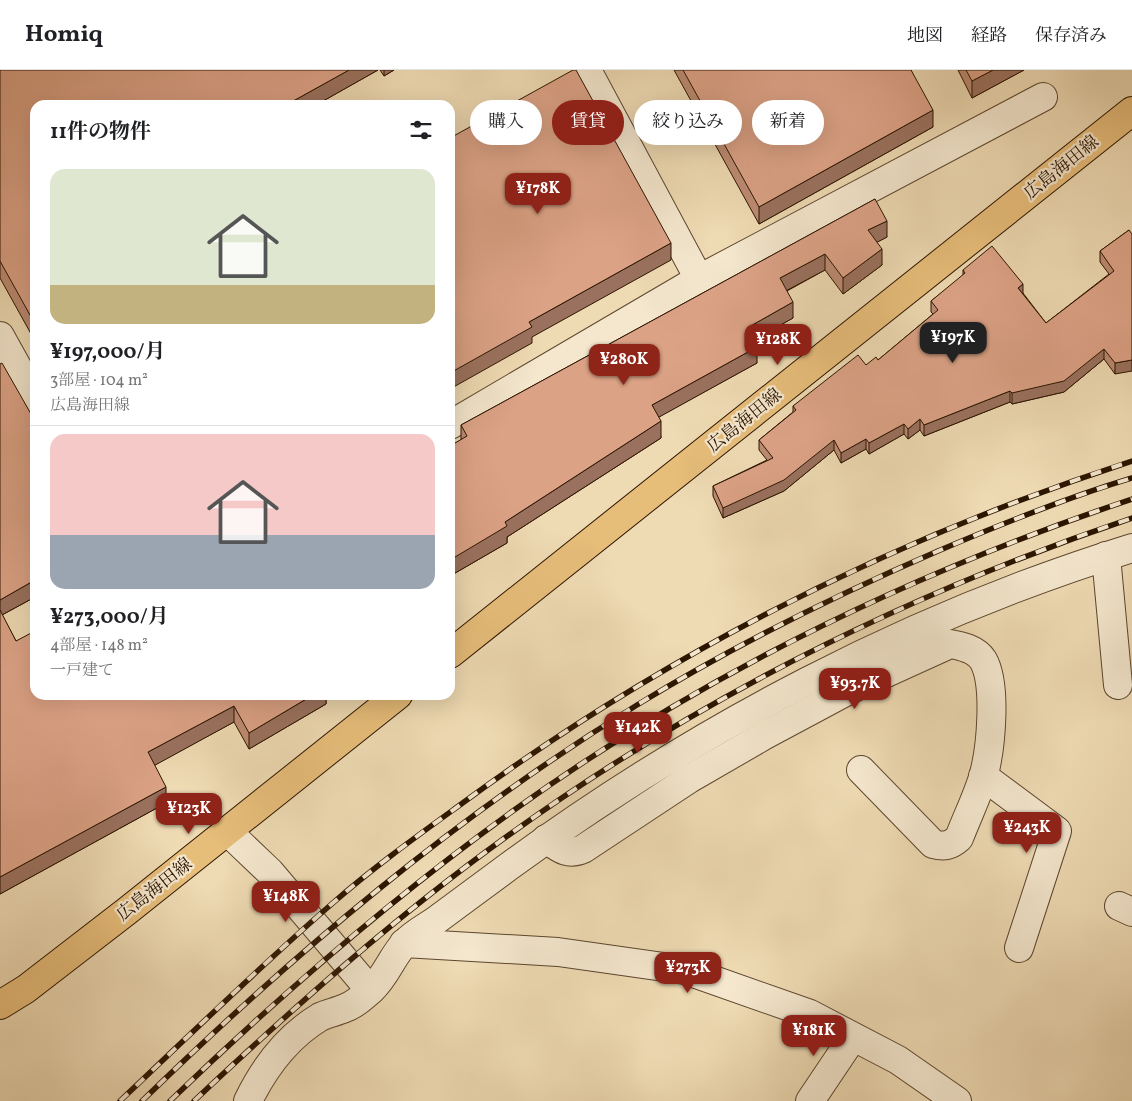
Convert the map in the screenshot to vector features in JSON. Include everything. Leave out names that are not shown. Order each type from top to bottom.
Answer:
[{"type":"main road","name":"広島海田線","points":[[455,650],[1132,111]]},
{"type":"main road","name":"広島海田線","points":[[0,1004],[34,983],[392,700]]},
{"type":"street","points":[[587,70],[699,279]]},
{"type":"street","points":[[455,422],[699,279],[1043,97]]},
{"type":"street","points":[[0,336],[30,390]]},
{"type":"street","points":[[248,1101],[262,1072],[274,1057],[310,1024],[328,1013],[347,1008],[370,990],[386,974],[404,943],[546,839],[664,762],[746,714],[837,666],[929,623],[1106,556],[1132,548]]},
{"type":"street","points":[[1106,556],[1118,685]]},
{"type":"street","points":[[546,839],[565,852],[583,849],[689,779],[765,735],[851,688],[950,644],[974,651],[983,660],[987,674],[992,734],[983,776],[959,838],[952,844],[942,846],[933,844],[862,770]]},
{"type":"street","points":[[983,776],[1057,831],[1019,948]]},
{"type":"street","points":[[227,831],[270,872],[370,990]]},
{"type":"street","points":[[404,943],[558,952],[685,970],[810,1014],[898,1060],[957,1101]]},
{"type":"street","points":[[810,1101],[853,1037]]},
{"type":"building","points":[[0,70],[349,70],[295,100],[30,100],[30,315],[0,261]]},
{"type":"building","points":[[576,70],[592,100],[552,100],[552,145],[617,145],[671,243],[529,322],[532,327],[455,370],[455,135],[470,127],[470,145],[542,145],[542,100],[519,100]]},
{"type":"building","points":[[683,70],[911,70],[933,110],[759,207],[725,145],[742,145],[742,100],[700,100]]},
{"type":"building","points":[[966,70],[993,70],[972,81]]},
{"type":"building","points":[[875,199],[887,221],[868,230],[882,249],[843,278],[825,254],[780,278],[793,302],[747,328],[757,347],[652,405],[661,421],[505,522],[507,526],[455,557],[455,443],[467,436],[461,425]]},
{"type":"building","points":[[1129,230],[1132,234],[1132,360],[1115,363],[1104,349],[1064,381],[1012,393],[1010,391],[924,425],[920,419],[908,429],[904,424],[869,443],[866,439],[841,453],[834,440],[784,480],[723,508],[713,486],[773,458],[759,440],[796,410],[793,406],[858,355],[866,365],[876,357],[878,360],[938,310],[931,301],[965,273],[963,270],[992,246],[1023,284],[1018,288],[1046,323],[1114,271],[1100,251]]},
{"type":"building","points":[[2,363],[30,412],[30,583],[0,600],[0,364]]},
{"type":"building","points":[[0,610],[16,641],[30,634],[30,700],[305,700],[249,733],[234,706],[148,752],[166,787],[0,877]]},
{"type":"railway","points":[[120,1101],[279,951],[365,876],[464,802],[541,748],[620,697],[701,649],[784,605],[869,564],[955,526],[1043,492],[1132,461]]},
{"type":"railway","points":[[142,1101],[199,1046],[317,940],[378,890],[505,793],[637,705],[747,642],[861,586],[1010,521],[1132,478]]},
{"type":"railway","points":[[170,1101],[295,985],[426,876],[517,808],[588,759],[661,713],[813,631],[891,594],[970,559],[1132,499]]},
{"type":"railway","points":[[194,1101],[307,998],[424,899],[506,837],[653,739],[729,695],[807,654],[886,616],[967,580],[1132,518]]}]
